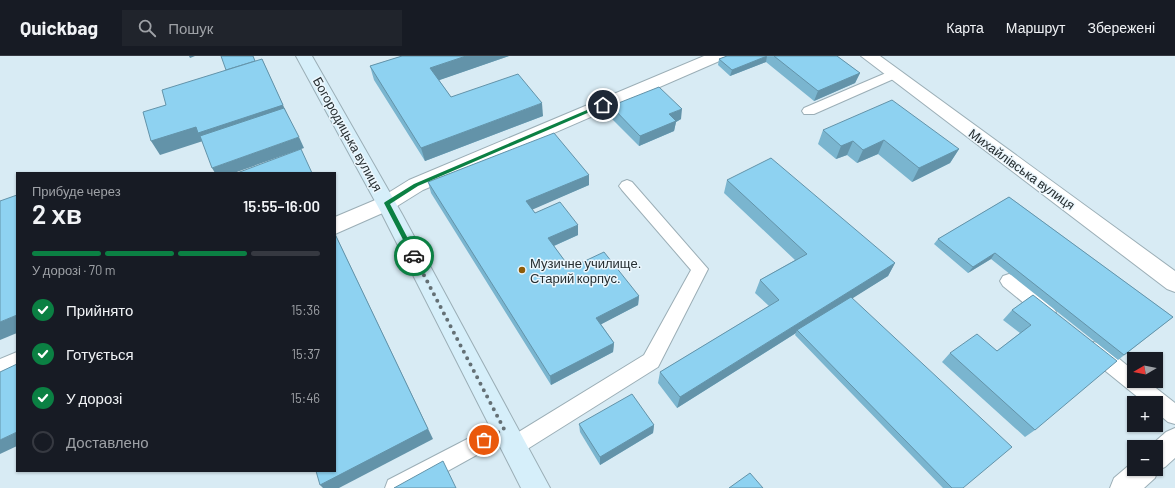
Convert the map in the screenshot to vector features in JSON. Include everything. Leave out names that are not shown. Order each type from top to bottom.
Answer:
[{"type":"street","name":"Богородицька вулиця","points":[[304,56],[387,203],[536,488]]},
{"type":"street","points":[[336,226],[387,203],[416,185],[718,56]]},
{"type":"street","name":"Михайлівська вулиця","points":[[869,56],[1175,283]]},
{"type":"street","points":[[0,371],[16,363]]},
{"type":"street","points":[[1163,452],[1175,441]]},
{"type":"street","points":[[1124,488],[1137,476]]},
{"type":"lane","points":[[809,111],[893,74]]},
{"type":"lane","points":[[396,488],[509,438],[651,361],[700,269],[627,186]]},
{"type":"lane","points":[[1009,281],[1058,320]]},
{"type":"lane","points":[[1082,340],[1175,415]]},
{"type":"building","points":[[221,56],[253,56],[255,61],[226,70]]},
{"type":"building","points":[[402,56],[466,56],[430,68],[451,97],[518,74],[542,103],[421,148],[370,66]]},
{"type":"building","points":[[727,56],[767,56],[732,70],[719,59]]},
{"type":"building","points":[[774,56],[837,56],[860,73],[818,91]]},
{"type":"building","points":[[262,59],[283,105],[198,133],[196,127],[151,141],[143,112],[166,105],[162,90]]},
{"type":"building","points":[[659,87],[682,109],[669,114],[676,121],[640,136],[611,106]]},
{"type":"building","points":[[892,100],[959,149],[919,168],[884,140],[863,150],[853,141],[841,146],[823,130]]},
{"type":"building","points":[[284,108],[299,137],[212,168],[200,136]]},
{"type":"building","name":"Музичне училище. Старий корпус.","points":[[554,133],[589,175],[526,201],[535,213],[560,202],[578,225],[548,238],[570,268],[604,252],[639,296],[596,318],[614,343],[550,376],[428,182]]},
{"type":"building","points":[[301,149],[312,172],[240,172]]},
{"type":"building","points":[[771,158],[895,263],[680,397],[660,372],[779,300],[760,280],[807,254],[727,180]]},
{"type":"building","points":[[16,195],[16,315],[0,322],[0,201]]},
{"type":"building","points":[[1009,197],[1173,317],[1124,355],[995,253],[973,267],[938,239]]},
{"type":"building","points":[[336,236],[428,429],[320,485],[316,472],[336,472]]},
{"type":"building","points":[[1033,295],[1117,361],[1035,430],[950,353],[977,334],[997,351],[1031,325],[1012,310]]},
{"type":"building","points":[[851,297],[1012,447],[963,488],[952,488],[797,330]]},
{"type":"building","points":[[16,364],[16,432],[0,440],[0,372]]},
{"type":"building","points":[[632,394],[654,425],[600,457],[579,424]]},
{"type":"building","points":[[443,461],[456,488],[394,488]]},
{"type":"building","points":[[750,473],[763,488],[729,488]]},
{"type":"way so far","points":[[414,256],[504,429],[484,440]]},
{"type":"place","name":"Музичне училище. Старий корпус.","points":[[522,270]]},
{"type":"route","points":[[414,256],[387,203],[416,185],[603,105]]}]
